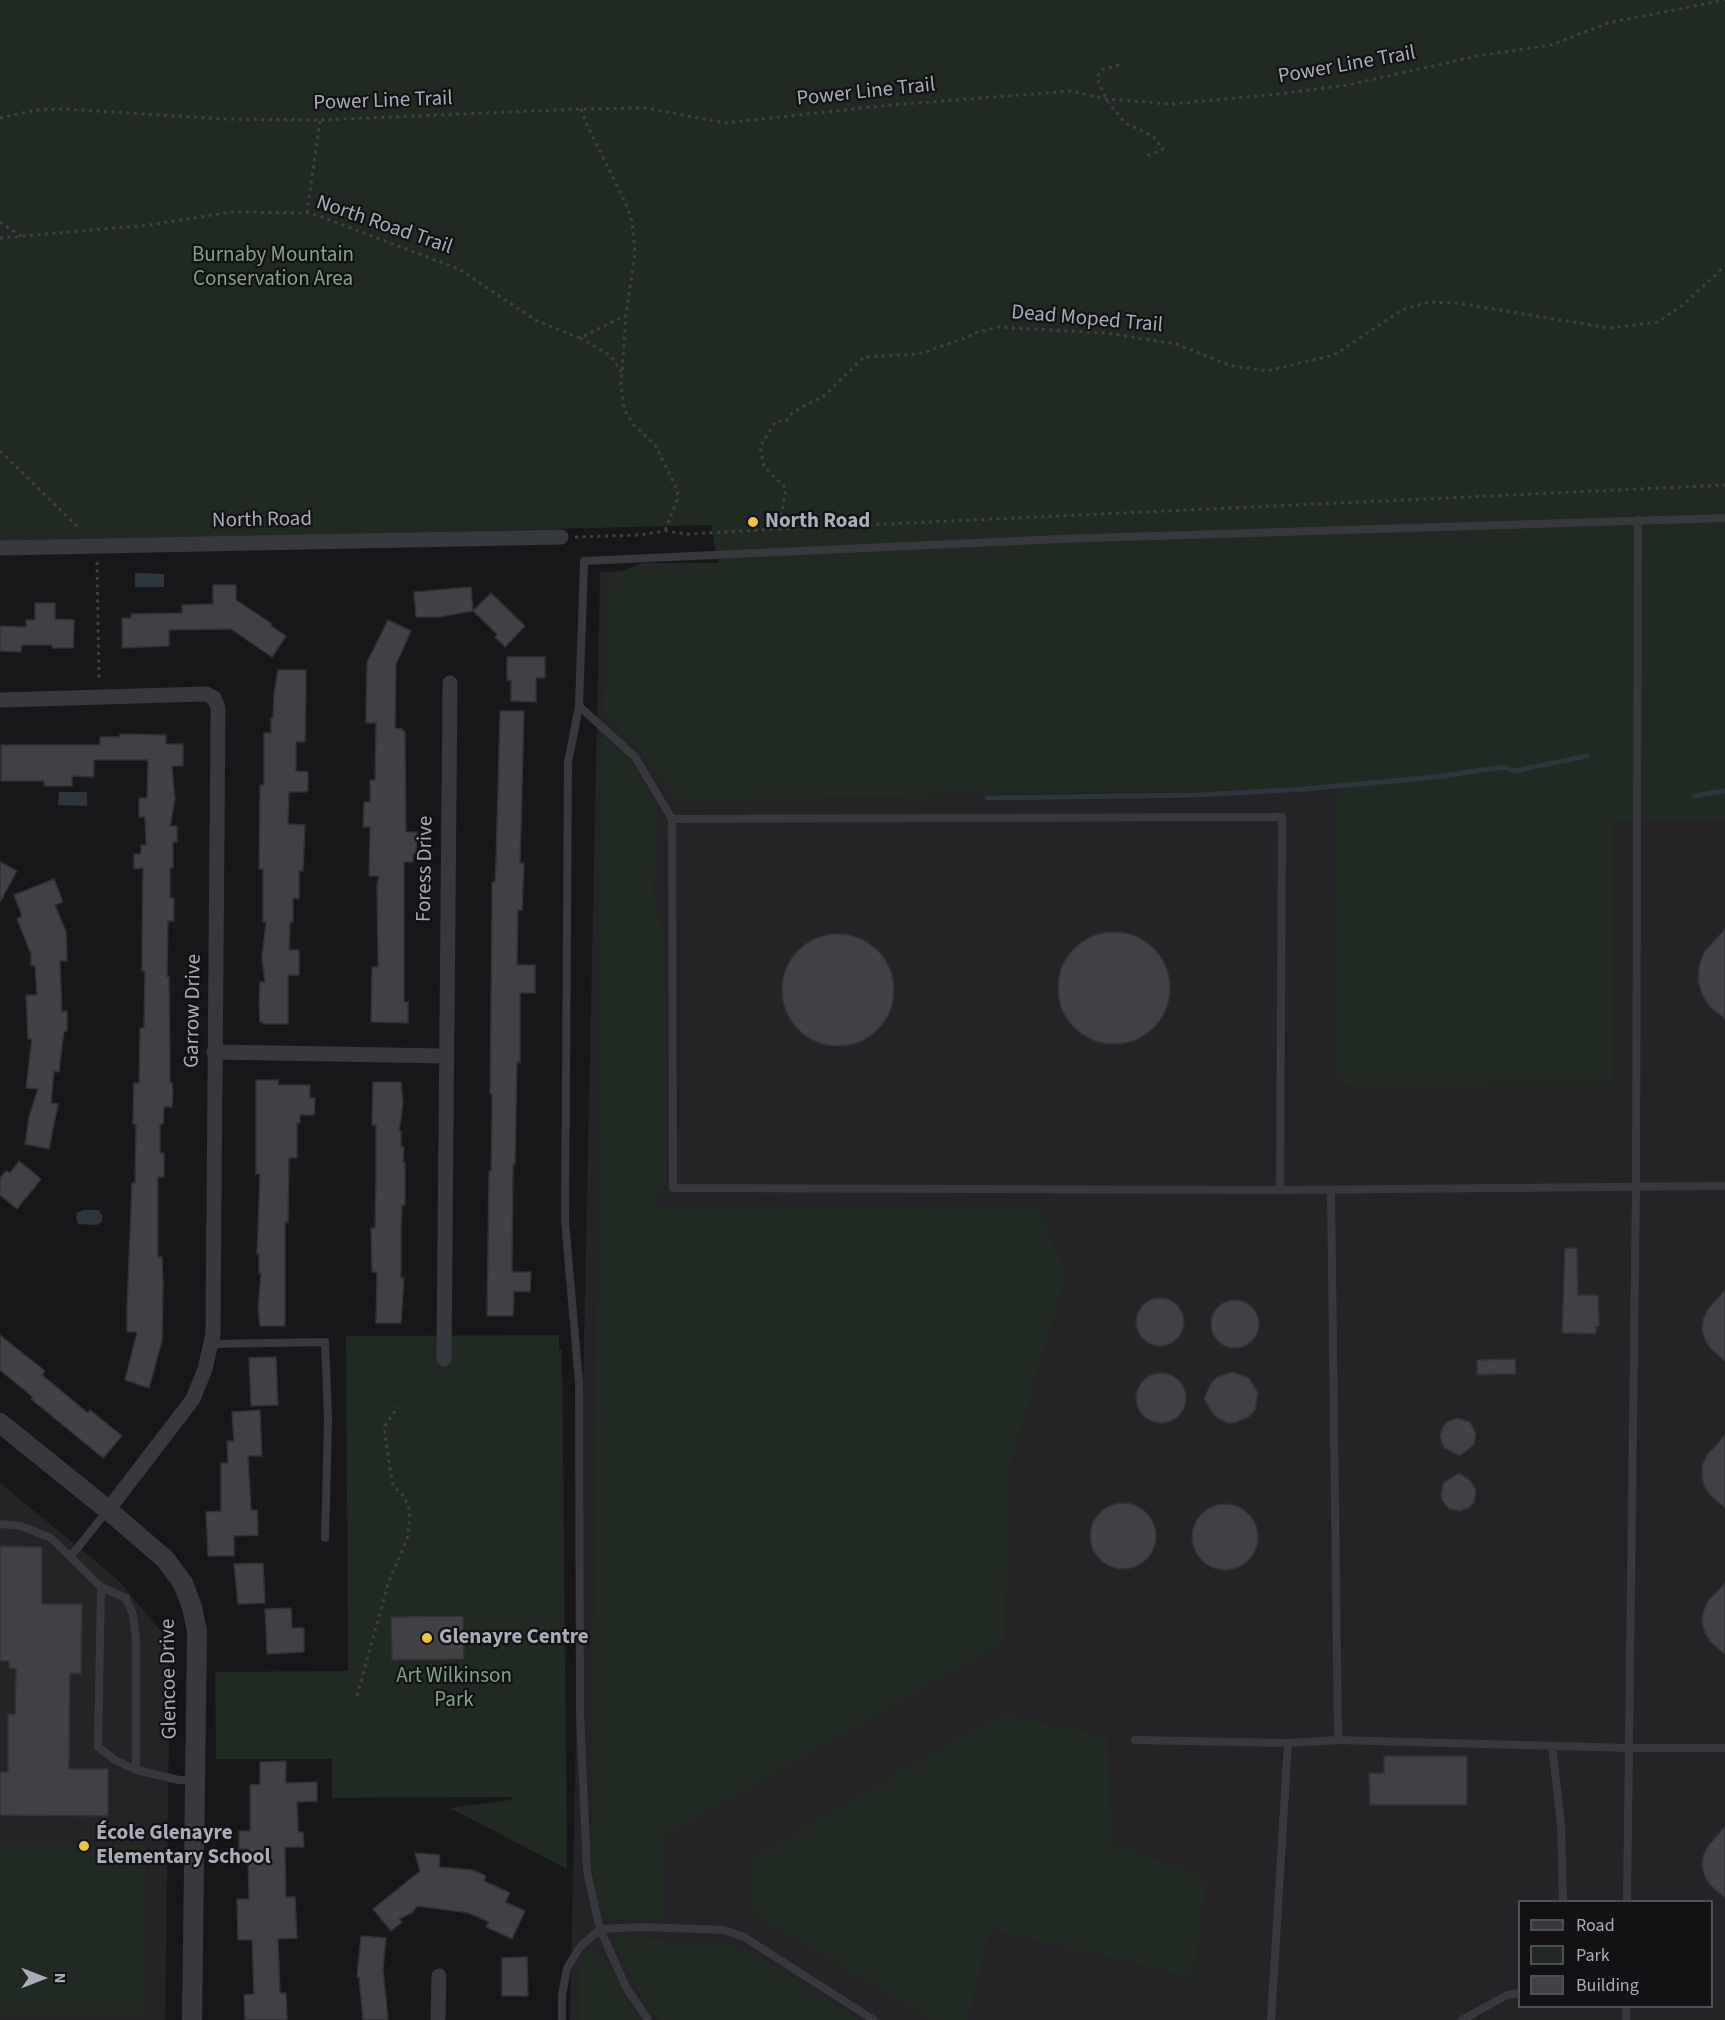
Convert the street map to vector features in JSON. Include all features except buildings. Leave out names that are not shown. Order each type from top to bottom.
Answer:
[{"type":"street","name":"North Road","points":[[0,548],[561,537]]},
{"type":"street","name":"Foress Drive","points":[[444,1359],[450,683]]},
{"type":"street","name":"Garrow Drive","points":[[0,700],[206,694],[214,698],[218,708],[211,1344],[206,1369],[193,1399],[108,1510]]},
{"type":"street","points":[[214,1052],[445,1056]]},
{"type":"street","name":"Glencoe Drive","points":[[0,1423],[165,1559],[183,1583],[192,1607],[197,1631],[192,2020]]},
{"type":"street","points":[[438,1976],[438,2020]]},
{"type":"lane","points":[[648,2020],[626,1987],[600,1929],[587,1871],[580,1712],[579,1382],[564,1221],[568,763],[579,706],[584,561],[1060,539],[1725,518]]},
{"type":"lane","points":[[1627,1900],[1636,1187],[1638,520]]},
{"type":"lane","points":[[579,706],[635,757],[672,819],[673,1188],[1331,1190],[1725,1186]]},
{"type":"lane","points":[[672,819],[1282,817],[1280,1190]]},
{"type":"lane","points":[[1331,1190],[1338,1740]]},
{"type":"lane","points":[[211,1344],[325,1342],[328,1420],[325,1538]]},
{"type":"lane","points":[[71,1556],[108,1510]]},
{"type":"lane","points":[[0,1524],[21,1526],[51,1538],[101,1587],[126,1598],[134,1615],[136,1639],[136,1770]]},
{"type":"lane","points":[[101,1587],[98,1747],[115,1760],[136,1770],[179,1780],[195,1780]]},
{"type":"lane","points":[[1135,1740],[1288,1743],[1338,1740],[1629,1748],[1725,1748]]},
{"type":"lane","points":[[1271,2020],[1288,1743]]},
{"type":"lane","points":[[1552,1746],[1560,1825],[1563,1900]]},
{"type":"lane","points":[[562,2020],[562,1995],[567,1968],[580,1947],[600,1929],[643,1927],[724,1930],[744,1937],[874,2020]]},
{"type":"lane","points":[[1462,2020],[1507,1995],[1518,1993]]},
{"type":"path","name":"Power Line Trail","points":[[0,118],[36,110],[64,109],[225,119],[320,120],[646,108],[725,123],[890,105],[1071,91],[1106,99],[1171,104],[1348,85],[1477,56],[1551,45],[1608,23],[1725,0]]},
{"type":"path","points":[[1119,65],[1101,70],[1097,78],[1106,99],[1125,123],[1153,136],[1164,149],[1145,157]]},
{"type":"path","points":[[580,109],[626,204],[632,222],[635,253],[626,315],[621,384],[624,409],[633,424],[655,445],[677,489],[678,497],[665,531]]},
{"type":"path","points":[[307,213],[320,120]]},
{"type":"path","name":"North Road Trail","points":[[0,238],[148,225],[231,212],[307,213],[459,269],[537,321],[580,338],[611,356],[622,372]]},
{"type":"path","points":[[0,222],[21,236]]},
{"type":"path","name":"Dead Moped Trail","points":[[778,529],[786,488],[764,467],[760,447],[776,421],[786,421],[793,412],[825,395],[864,357],[919,354],[998,327],[1106,333],[1176,344],[1232,366],[1267,371],[1334,355],[1402,310],[1428,302],[1457,303],[1609,328],[1657,322],[1682,306],[1725,266]]},
{"type":"path","points":[[580,338],[626,315]]},
{"type":"path","points":[[0,451],[96,545],[99,697]]},
{"type":"path","points":[[561,537],[639,536],[665,531],[687,534],[1725,485]]},
{"type":"path","points":[[357,1696],[389,1581],[407,1539],[409,1527],[410,1511],[404,1496],[392,1481],[384,1427],[398,1407]]},
{"type":"shaded area","points":[[1725,517],[1725,2020],[570,2020],[600,572]]},
{"type":"shaded area","points":[[135,573],[164,574],[164,587],[135,587]]},
{"type":"shaded area","points":[[59,792],[87,792],[87,806],[58,805]]},
{"type":"shaded area","points":[[83,1210],[99,1210],[102,1222],[97,1225],[78,1224],[77,1213]]},
{"type":"shaded area","name":"École Glenayre Elementary School","points":[[0,1483],[117,1579],[161,1631],[170,1671],[165,2020],[0,2020]]},
{"type":"green space","name":"Burnaby Mountain Conservation Area","points":[[0,0],[1725,0],[1725,820],[1612,821],[1612,1083],[1337,1084],[1336,788],[677,800],[637,747],[604,712],[609,576],[642,563],[718,563],[711,525],[0,543]]},
{"type":"green space","points":[[602,736],[633,763],[658,811],[653,890],[666,950],[666,1185],[653,1205],[672,1210],[1037,1205],[1066,1274],[1010,1465],[1004,1642],[666,1835],[666,1712],[664,1921],[613,1920],[600,1908],[592,1868]]},
{"type":"green space","name":"Art Wilkinson Park","points":[[559,1335],[559,1350],[562,1350],[567,1869],[450,1808],[510,1800],[514,1797],[332,1798],[332,1759],[216,1759],[215,1672],[348,1671],[346,1336]]},
{"type":"green space","points":[[1001,1714],[1107,1736],[1111,1843],[1207,1878],[1193,1978],[990,1929],[968,2020],[933,2020],[750,1912],[749,1859]]},
{"type":"green space","points":[[0,1845],[145,1845],[146,2011],[0,2011]]},
{"type":"green space","points":[[618,1936],[687,1942],[723,1941],[760,1957],[858,2020],[660,2020],[638,1990],[614,1942]]},
{"type":"green space","points":[[597,1951],[605,1960],[639,2020],[580,2020],[580,1964],[589,1952]]},
{"type":"waterway","points":[[987,798],[1198,795],[1305,789],[1435,777],[1504,767],[1514,771],[1587,756]]},
{"type":"waterway","points":[[1694,796],[1725,791]]},
{"type":"place","name":"North Road","points":[[753,522]]},
{"type":"place","name":"Glenayre Centre","points":[[427,1638]]},
{"type":"place","name":"École Glenayre Elementary School","points":[[84,1846]]}]
